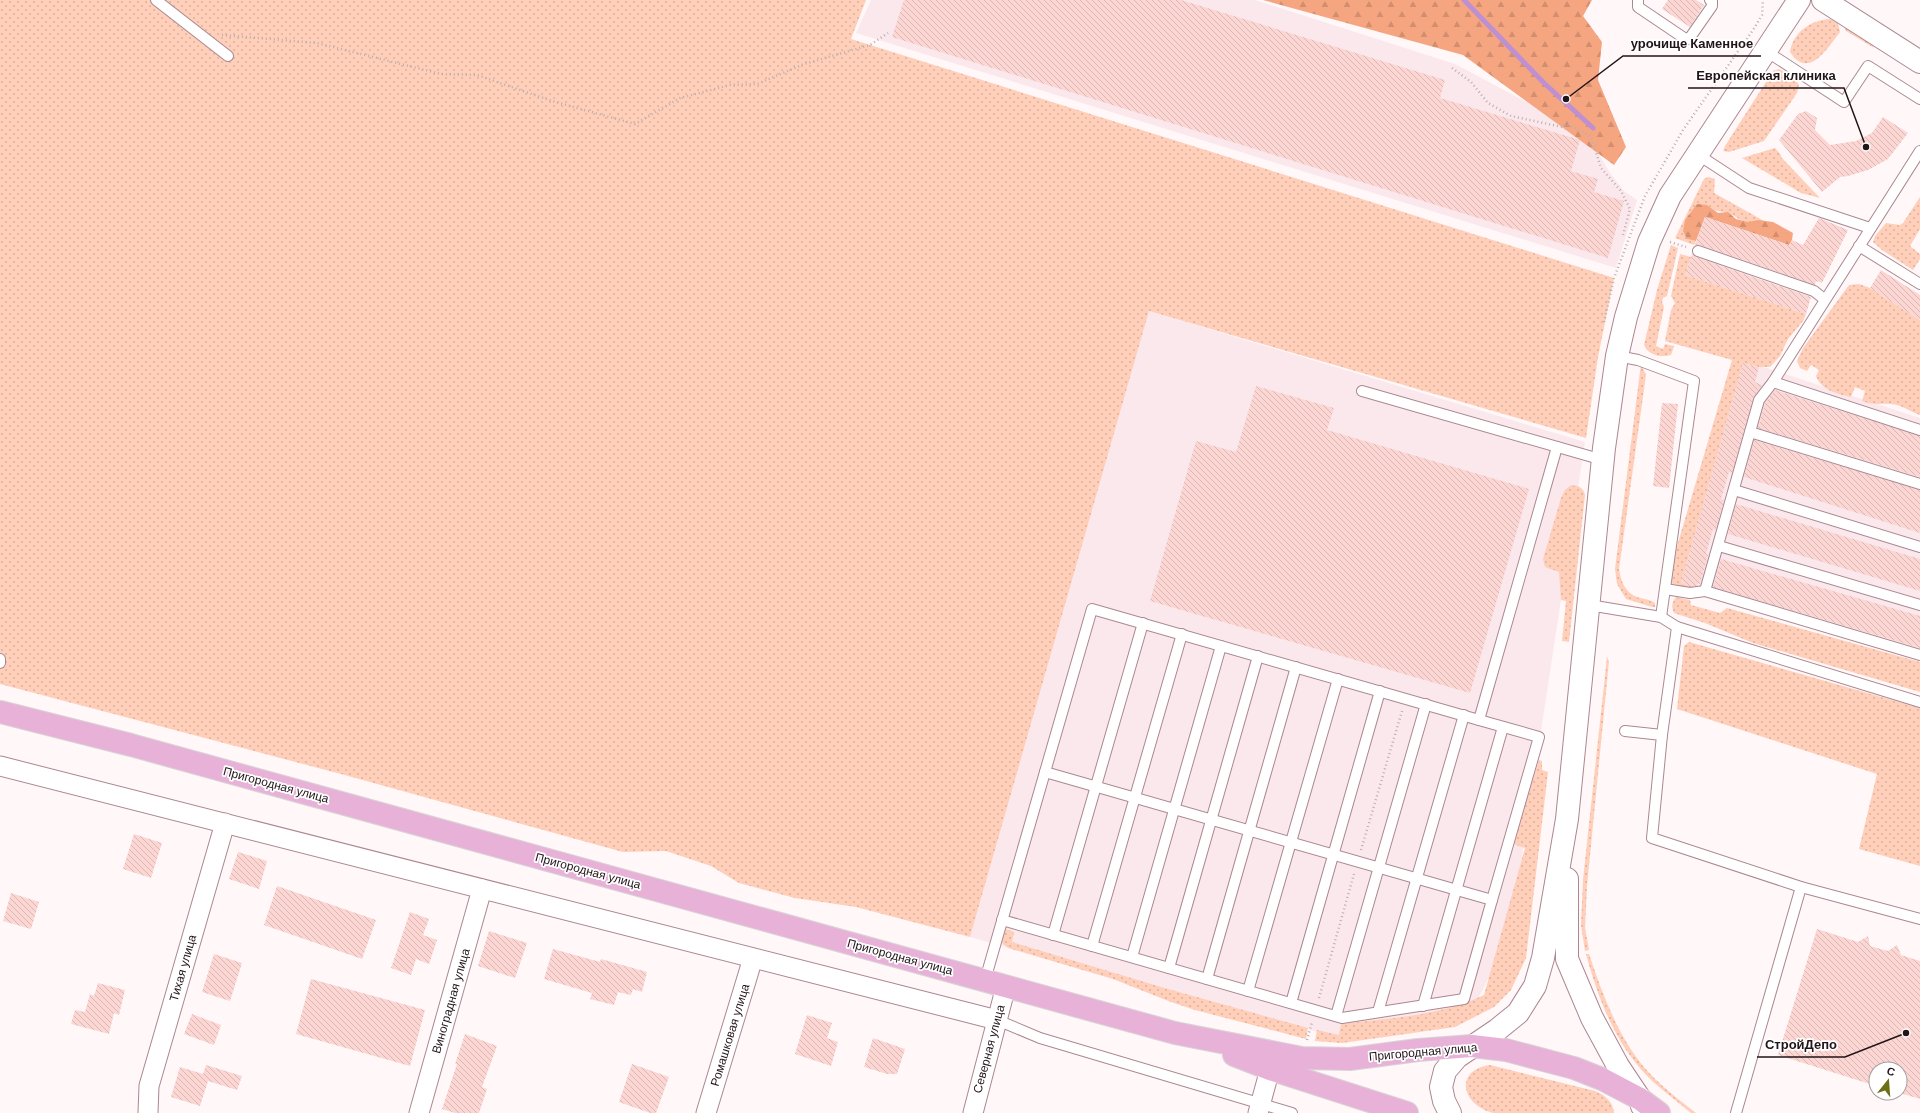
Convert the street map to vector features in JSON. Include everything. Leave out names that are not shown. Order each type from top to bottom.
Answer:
[{"type":"main road","name":"Пригородная улица","points":[[0,712],[131,745],[1175,1033],[1302,1058],[1350,1059],[1418,1050],[1472,1046],[1506,1050],[1574,1068],[1602,1079],[1642,1106],[1659,1113]]},
{"type":"main road","name":"Пригородная улица","points":[[1175,1033],[1270,1069],[1407,1113]]},
{"type":"street","points":[[1450,1113],[1444,1101],[1441,1086],[1445,1071],[1456,1057],[1497,1030],[1518,1013],[1535,986],[1543,958],[1567,819],[1603,460],[1617,356],[1626,317],[1649,242],[1670,196],[1799,0]]},
{"type":"street","points":[[1823,0],[1920,62]]},
{"type":"street","points":[[0,766],[997,1020]]},
{"type":"street","points":[[1567,819],[1567,959],[1592,1018],[1642,1106]]},
{"type":"street","name":"Тихая улица","points":[[148,1113],[149,1086],[225,823]]},
{"type":"street","name":"Виноградная улица","points":[[419,1113],[482,889]]},
{"type":"street","name":"Ромашковая улица","points":[[706,1113],[753,958]]},
{"type":"street","name":"Северная улица","points":[[973,1113],[1006,986]]},
{"type":"street","points":[[1260,1108],[1270,1069]]},
{"type":"lane","points":[[156,0],[228,56]]},
{"type":"lane","points":[[1638,0],[1638,8],[1684,38],[1689,39],[1712,6],[1712,1],[1710,0]]},
{"type":"lane","points":[[1766,51],[1844,102],[1868,66],[1920,99]]},
{"type":"lane","points":[[1706,591],[1759,400],[1773,382],[1824,299],[1920,151]]},
{"type":"lane","points":[[1697,154],[1749,188],[1870,228]]},
{"type":"lane","points":[[1859,246],[1920,284]]},
{"type":"lane","points":[[1698,251],[1814,291],[1824,299]]},
{"type":"lane","points":[[1617,356],[1638,360],[1694,381],[1661,617]]},
{"type":"lane","points":[[1773,382],[1920,430]]},
{"type":"lane","points":[[1362,391],[1603,460]]},
{"type":"lane","points":[[1750,432],[1920,484]]},
{"type":"lane","points":[[1479,720],[1557,447]]},
{"type":"lane","points":[[1734,490],[1920,547]]},
{"type":"lane","points":[[1719,546],[1920,606]]},
{"type":"lane","points":[[1665,590],[1690,593],[1706,591],[1920,655]]},
{"type":"lane","points":[[1589,605],[1661,617],[1677,627],[1920,702]]},
{"type":"lane","points":[[985,980],[1002,920],[1092,608],[1539,737],[1464,999],[1342,1018],[1002,920]]},
{"type":"lane","points":[[1053,935],[1143,623]]},
{"type":"lane","points":[[1677,627],[1662,735],[1652,838],[1801,887],[1920,919]]},
{"type":"lane","points":[[1092,946],[1182,634]]},
{"type":"lane","points":[[1132,957],[1221,646]]},
{"type":"lane","points":[[1169,968],[1258,656]]},
{"type":"lane","points":[[1207,979],[1296,667]]},
{"type":"lane","points":[[1248,991],[1338,679]]},
{"type":"lane","points":[[1291,1003],[1380,691]]},
{"type":"lane","points":[[1336,1016],[1426,704]]},
{"type":"lane","points":[[1378,1012],[1464,716]]},
{"type":"lane","points":[[1423,1006],[1503,727]]},
{"type":"lane","points":[[1625,731],[1662,735]]},
{"type":"lane","points":[[1045,772],[1492,900]]},
{"type":"lane","points":[[1736,1113],[1801,887]]},
{"type":"lane","points":[[997,1020],[1040,1038],[1260,1108],[1292,1113]]},
{"type":"path","points":[[198,32],[317,43],[441,74],[477,75],[552,101],[635,124],[680,98],[730,85],[758,84],[804,64],[870,45],[888,33]]},
{"type":"path","points":[[1452,68],[1471,82],[1488,102],[1511,116],[1562,127],[1567,124],[1591,136],[1601,168],[1621,191],[1630,209],[1623,235]]},
{"type":"path","points":[[1670,242],[1682,246]]},
{"type":"path","points":[[1302,1058],[1405,699]]},
{"type":"shaded area","points":[[0,0],[866,0],[851,39],[1614,278],[1598,357],[1586,438],[1149,311],[970,937],[856,907],[795,898],[739,883],[711,866],[666,851],[623,852],[341,774],[0,684]]},
{"type":"shaded area","points":[[871,0],[1255,0],[1455,64],[1587,134],[1610,173],[1624,191],[1637,200],[1616,268],[856,33]]},
{"type":"shaded area","points":[[1830,19],[1838,23],[1840,32],[1830,46],[1824,53],[1811,62],[1804,63],[1797,60],[1790,52],[1799,33],[1804,28],[1816,22]]},
{"type":"shaded area","points":[[1844,26],[1870,41],[1874,48],[1846,31]]},
{"type":"shaded area","points":[[1779,69],[1796,79],[1799,86],[1797,93],[1764,141],[1729,152],[1723,151],[1773,71]]},
{"type":"shaded area","points":[[1775,148],[1781,157],[1820,198],[1801,193],[1742,158]]},
{"type":"shaded area","points":[[1708,177],[1715,179],[1714,193],[1766,222],[1744,221],[1730,214],[1715,210],[1707,205],[1687,239],[1696,241],[1694,245],[1675,238],[1704,179]]},
{"type":"shaded area","points":[[1920,197],[1920,229],[1910,246],[1920,254],[1920,259],[1913,270],[1882,250],[1873,242],[1875,236],[1886,223],[1900,225],[1903,223]]},
{"type":"shaded area","points":[[1671,245],[1678,248],[1667,296],[1663,298],[1662,302],[1664,307],[1656,346],[1663,349],[1665,344],[1674,346],[1671,355],[1659,356],[1648,351],[1644,345],[1657,290]]},
{"type":"shaded area","points":[[1680,254],[1691,257],[1685,275],[1806,314],[1803,321],[1788,339],[1780,356],[1770,367],[1759,367],[1743,363],[1681,583],[1696,587],[1694,590],[1670,582],[1675,553],[1732,360],[1665,341],[1671,310],[1675,303],[1671,296]]},
{"type":"shaded area","points":[[1859,284],[1870,288],[1920,320],[1920,415],[1895,405],[1872,404],[1862,401],[1865,391],[1855,387],[1851,397],[1830,391],[1818,381],[1816,376],[1819,370],[1811,365],[1807,371],[1800,368],[1797,361],[1803,348],[1849,285]]},
{"type":"shaded area","points":[[1149,311],[1585,442],[1510,935],[1473,1009],[1339,1038],[970,937]]},
{"type":"shaded area","points":[[1742,360],[1920,418],[1920,661],[1678,587]]},
{"type":"shaded area","points":[[1641,364],[1646,375],[1619,569],[1626,589],[1637,597],[1655,603],[1655,607],[1626,599],[1617,584],[1615,569]]},
{"type":"shaded area","points":[[1571,485],[1580,487],[1585,495],[1569,642],[1562,641],[1566,601],[1561,600],[1559,572],[1545,567],[1543,559],[1561,498],[1565,490]]},
{"type":"shaded area","points":[[1676,597],[1690,600],[1691,605],[1720,613],[1727,608],[1920,662],[1920,692],[1753,643],[1705,623],[1674,613],[1672,604]]},
{"type":"shaded area","points":[[1689,642],[1920,708],[1920,866],[1859,849],[1877,774],[1677,709],[1684,646]]},
{"type":"shaded area","points":[[1607,657],[1609,661],[1587,886],[1585,928],[1589,950],[1585,951],[1581,925],[1583,880]]},
{"type":"shaded area","points":[[1539,760],[1542,761],[1542,770],[1548,772],[1526,958],[1511,990],[1494,1007],[1455,1027],[1342,1043],[1315,1041],[1317,1030],[1339,1035],[1341,1024],[1433,1012],[1450,1008],[1484,995],[1525,848],[1513,844]]},
{"type":"shaded area","points":[[1003,928],[1014,932],[1012,942],[1161,987],[1308,1028],[1306,1039],[1195,1010],[1113,979],[1008,948],[1000,939]]},
{"type":"shaded area","points":[[1586,954],[1589,954],[1611,1013],[1634,1054],[1655,1079],[1696,1113],[1691,1113],[1654,1083],[1626,1050],[1605,1011],[1594,982]]},
{"type":"shaded area","points":[[1490,1065],[1595,1091],[1608,1099],[1612,1105],[1614,1113],[1493,1113],[1482,1109],[1468,1096],[1466,1088],[1467,1080],[1471,1073],[1478,1068]]},
{"type":"green space","points":[[1263,0],[1592,0],[1583,16],[1602,42],[1598,80],[1626,147],[1614,165],[1463,55]]},
{"type":"green space","points":[[1697,204],[1707,205],[1718,213],[1728,212],[1736,219],[1748,222],[1758,220],[1773,222],[1793,233],[1792,240],[1789,245],[1705,217],[1696,241],[1687,239],[1683,231],[1685,220]]},
{"type":"building","points":[[904,0],[1181,0],[1445,80],[1440,98],[1580,140],[1571,171],[1598,179],[1594,192],[1624,201],[1608,258],[892,37]]},
{"type":"building","points":[[1668,0],[1696,0],[1704,5],[1690,27],[1662,9]]},
{"type":"building","points":[[1806,111],[1817,118],[1815,130],[1830,145],[1856,141],[1872,133],[1883,117],[1908,133],[1888,159],[1868,170],[1840,177],[1822,192],[1779,140],[1798,114]]},
{"type":"building","points":[[1705,217],[1789,245],[1792,240],[1803,245],[1819,218],[1848,230],[1822,283],[1816,281],[1815,285],[1700,245],[1695,245]]},
{"type":"building","points":[[1692,254],[1696,257],[1811,297],[1806,314],[1685,275]]},
{"type":"building","points":[[1881,270],[1920,295],[1920,320],[1870,288]]},
{"type":"building","points":[[1743,363],[1759,367],[1755,382],[1762,385],[1753,398],[1732,473],[1729,472],[1721,499],[1724,500],[1716,530],[1713,529],[1700,584],[1698,583],[1697,586],[1692,586],[1681,583]]},
{"type":"building","points":[[1256,386],[1334,408],[1327,430],[1529,489],[1470,693],[1150,601],[1196,441],[1236,452]]},
{"type":"building","points":[[1775,390],[1920,436],[1920,477],[1758,428],[1765,403]]},
{"type":"building","points":[[1662,403],[1678,404],[1669,488],[1653,486]]},
{"type":"building","points":[[1754,440],[1920,490],[1920,533],[1744,477]]},
{"type":"building","points":[[1736,504],[1920,559],[1920,591],[1728,534]]},
{"type":"building","points":[[1721,559],[1920,616],[1920,648],[1713,587]]},
{"type":"building","points":[[134,834],[162,843],[151,878],[123,869]]},
{"type":"building","points":[[238,852],[267,861],[259,889],[229,879]]},
{"type":"building","points":[[277,886],[376,920],[362,959],[264,925]]},
{"type":"building","points":[[11,893],[39,902],[31,929],[3,921]]},
{"type":"building","points":[[410,912],[429,919],[423,935],[437,940],[429,964],[416,959],[411,975],[391,968]]},
{"type":"building","points":[[1817,929],[1858,942],[1868,936],[1870,946],[1888,951],[1897,945],[1901,955],[1920,961],[1920,1099],[1908,1095],[1908,1061],[1868,1061],[1868,1083],[1778,1055]]},
{"type":"building","points":[[489,931],[527,943],[515,978],[478,966]]},
{"type":"building","points":[[553,949],[600,962],[601,959],[647,972],[642,992],[633,989],[631,995],[618,992],[614,1005],[590,999],[592,993],[544,979]]},
{"type":"building","points":[[214,954],[242,963],[230,1001],[202,992]]},
{"type":"building","points":[[311,979],[425,1010],[410,1066],[296,1034]]},
{"type":"building","points":[[98,983],[125,990],[119,1015],[114,1013],[109,1034],[71,1024],[75,1010],[85,1012],[90,994],[94,996]]},
{"type":"building","points":[[192,1014],[221,1025],[214,1045],[184,1034]]},
{"type":"building","points":[[807,1015],[832,1023],[827,1038],[838,1042],[831,1066],[795,1054]]},
{"type":"building","points":[[465,1034],[497,1046],[482,1087],[487,1089],[479,1113],[455,1113],[442,1109]]},
{"type":"building","points":[[873,1038],[905,1049],[897,1074],[887,1074],[864,1067]]},
{"type":"building","points":[[632,1064],[669,1077],[656,1113],[650,1113],[619,1102]]},
{"type":"building","points":[[206,1065],[242,1076],[237,1090],[208,1081],[200,1106],[171,1097],[180,1067],[203,1074]]},
{"type":"waterway","points":[[1464,0],[1544,83],[1593,128]]},
{"type":"place","name":"урочище Каменное","points":[[1566,99]]},
{"type":"place","name":"Европейская клиника","points":[[1866,147]]},
{"type":"place","name":"СтройДепо","points":[[1906,1033]]}]
